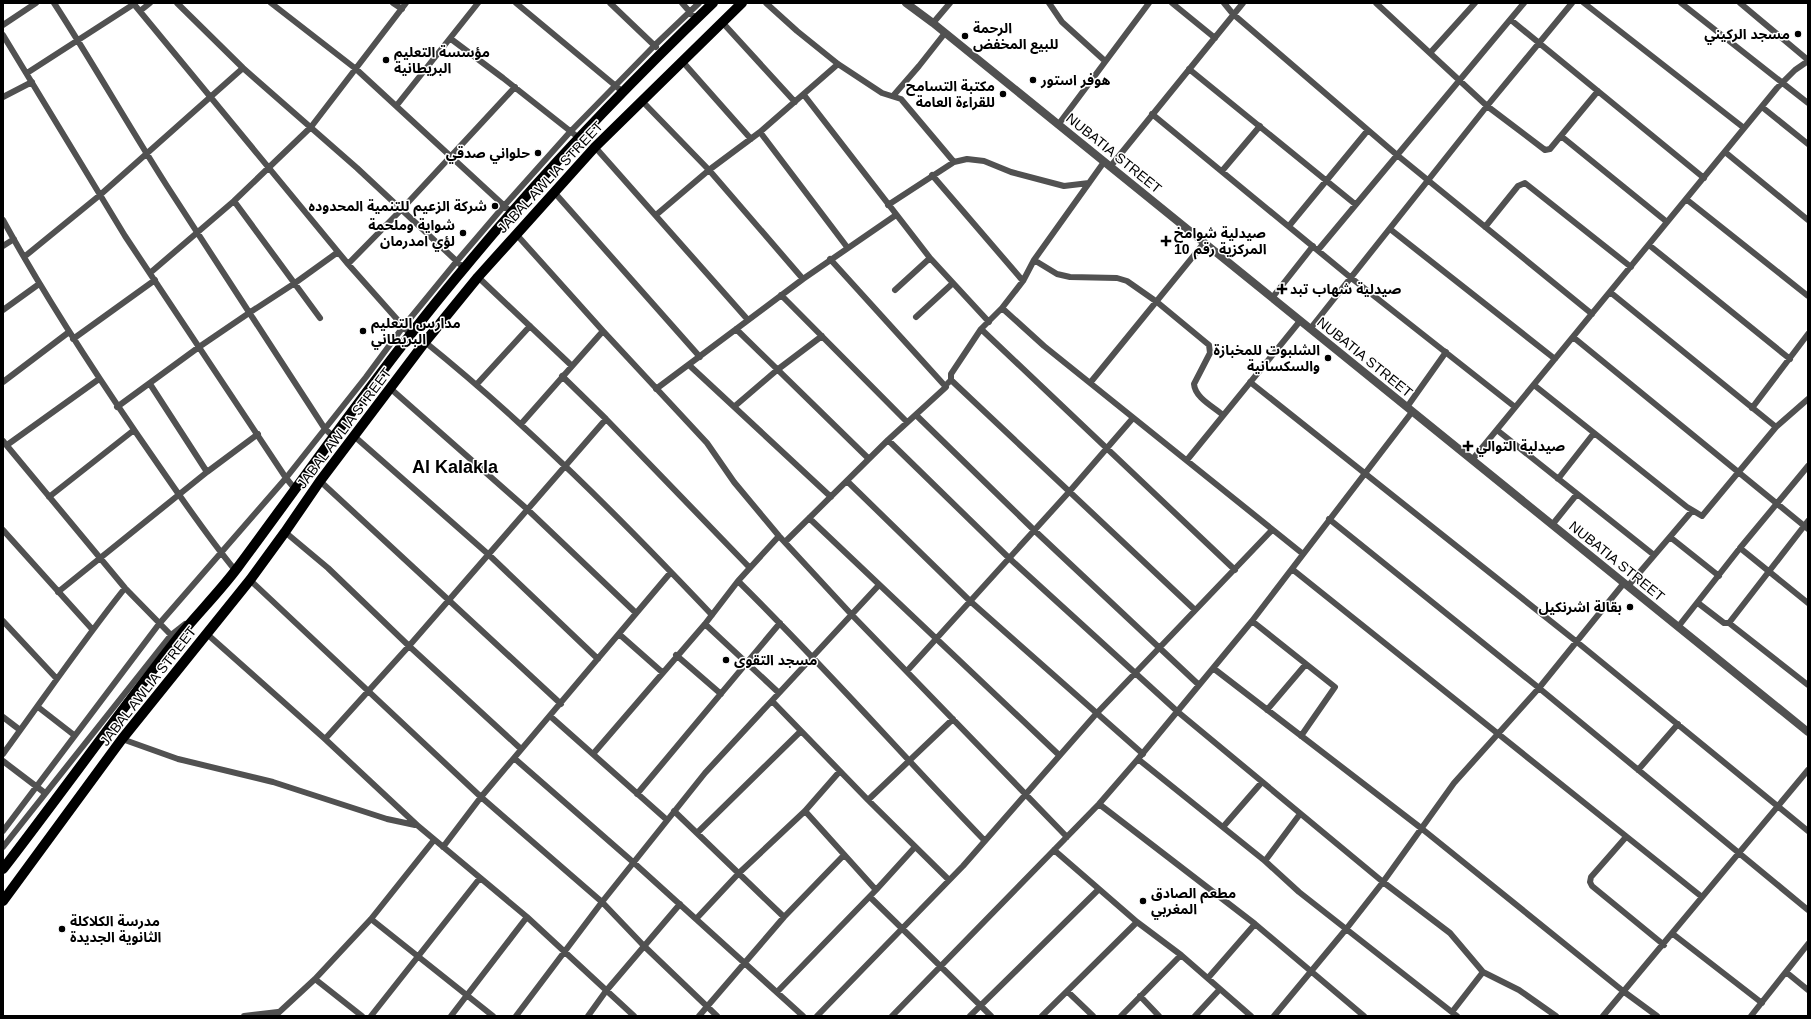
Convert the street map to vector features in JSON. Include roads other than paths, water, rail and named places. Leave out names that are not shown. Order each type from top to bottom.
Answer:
[{"type":"main road","name":"JABAL AWLIA STREET","points":[[3,869],[189,623],[235,570],[411,335],[460,264],[575,135],[619,89],[693,16],[713,3]]},
{"type":"main road","name":"JABAL AWLIA STREET","points":[[3,901],[122,739],[250,580],[286,532],[320,481],[425,342],[478,277],[595,147],[643,102],[682,61],[742,3]]},
{"type":"street","points":[[3,25],[36,3]]},
{"type":"street","points":[[54,3],[167,185],[199,232],[249,313],[325,429],[334,437]]},
{"type":"street","points":[[27,73],[134,3],[268,169],[348,264],[411,335]]},
{"type":"street","points":[[140,11],[150,3]]},
{"type":"street","points":[[3,831],[36,785],[159,624],[286,478],[366,377],[403,327],[460,264],[311,127],[243,68],[176,3]]},
{"type":"street","points":[[271,3],[356,69],[397,105],[508,209]]},
{"type":"street","points":[[393,3],[402,9]]},
{"type":"street","points":[[150,273],[234,201],[311,127],[406,3]]},
{"type":"street","points":[[397,105],[451,39],[478,3]]},
{"type":"street","points":[[516,3],[619,89]]},
{"type":"street","points":[[610,3],[658,49]]},
{"type":"street","points":[[682,3],[693,16],[699,3]]},
{"type":"street","points":[[766,3],[797,31],[838,64],[882,93],[893,96],[905,103],[954,162]]},
{"type":"street","name":"NUBATIA STREET","points":[[906,3],[1058,124],[1808,732]]},
{"type":"street","points":[[933,24],[950,3]]},
{"type":"street","points":[[1049,3],[1062,22],[1105,61]]},
{"type":"street","points":[[1058,124],[1149,3]]},
{"type":"street","points":[[1172,3],[1214,38]]},
{"type":"street","points":[[1224,3],[1233,14],[1397,155],[1592,314]]},
{"type":"street","points":[[1195,610],[951,380],[951,374],[981,329],[1002,308],[1023,281],[1034,260],[1088,183],[1152,114],[1242,3]]},
{"type":"street","points":[[1376,3],[1488,106],[1545,150],[1550,150],[1598,91]]},
{"type":"street","points":[[1430,53],[1475,3]]},
{"type":"street","points":[[1272,298],[1397,155],[1524,3]]},
{"type":"street","points":[[1310,329],[1350,277],[1572,3]]},
{"type":"street","points":[[1584,3],[1744,128]]},
{"type":"street","points":[[1681,3],[1808,103]]},
{"type":"street","points":[[1472,460],[1782,82],[1808,60],[1740,3]]},
{"type":"street","points":[[1511,20],[1704,178]]},
{"type":"street","points":[[722,22],[795,102]]},
{"type":"street","points":[[893,96],[945,33]]},
{"type":"street","points":[[3,35],[100,195],[150,273],[286,478],[295,489]]},
{"type":"street","points":[[451,39],[515,87],[575,135]]},
{"type":"street","points":[[682,61],[751,139]]},
{"type":"street","points":[[656,215],[708,170],[760,132],[838,64]]},
{"type":"street","points":[[24,257],[148,154],[243,68]]},
{"type":"street","points":[[1189,69],[1354,204]]},
{"type":"street","points":[[3,97],[32,82]]},
{"type":"street","points":[[348,264],[401,210],[515,87]]},
{"type":"street","points":[[804,95],[930,258],[989,322]]},
{"type":"street","points":[[643,102],[708,170],[803,279]]},
{"type":"street","points":[[1762,107],[1808,144]]},
{"type":"street","points":[[1152,114],[1350,277],[1515,407]]},
{"type":"street","points":[[1222,171],[1260,126]]},
{"type":"street","points":[[1289,226],[1368,130]]},
{"type":"street","points":[[760,132],[847,247]]},
{"type":"street","points":[[1561,136],[1667,222]]},
{"type":"street","points":[[595,147],[748,320]]},
{"type":"street","points":[[1725,152],[1808,220]]},
{"type":"street","points":[[888,205],[954,162],[968,159],[984,161],[1011,172],[1064,186],[1088,183]]},
{"type":"street","points":[[932,175],[1023,281]]},
{"type":"street","points":[[1484,227],[1523,182],[1631,267]]},
{"type":"street","points":[[554,192],[700,357]]},
{"type":"street","points":[[1686,200],[1808,296]]},
{"type":"street","points":[[234,201],[320,318]]},
{"type":"street","points":[[656,389],[830,259],[896,215]]},
{"type":"street","points":[[3,220],[39,284],[117,407],[179,495],[235,570]]},
{"type":"street","points":[[1390,229],[1555,359]]},
{"type":"street","points":[[516,234],[656,389],[707,442],[734,482],[779,536],[851,614],[1067,837]]},
{"type":"street","points":[[3,246],[14,240]]},
{"type":"street","points":[[1090,383],[1204,243]]},
{"type":"street","points":[[1649,245],[1790,359]]},
{"type":"street","points":[[117,407],[199,347],[295,283],[338,252]]},
{"type":"street","points":[[895,290],[930,258]]},
{"type":"street","points":[[830,259],[945,385]]},
{"type":"street","points":[[1034,260],[1057,274],[1070,277],[1117,278],[1127,280],[1157,302],[1209,345],[1210,353],[1194,384],[1194,387],[1199,396],[1223,415]]},
{"type":"street","points":[[478,277],[572,366]]},
{"type":"street","points":[[73,339],[155,280]]},
{"type":"street","points":[[3,310],[39,284]]},
{"type":"street","points":[[916,317],[953,284]]},
{"type":"street","points":[[1610,292],[1776,427]]},
{"type":"street","points":[[781,295],[907,422]]},
{"type":"street","points":[[1002,308],[1044,346],[1303,554]]},
{"type":"street","points":[[1187,460],[1300,321]]},
{"type":"street","points":[[477,384],[530,326]]},
{"type":"street","points":[[736,329],[869,459]]},
{"type":"street","points":[[981,329],[1235,570]]},
{"type":"street","points":[[521,424],[603,331]]},
{"type":"street","points":[[3,382],[69,332]]},
{"type":"street","points":[[1752,408],[1808,334]]},
{"type":"street","points":[[735,406],[777,370],[822,336]]},
{"type":"street","points":[[1573,337],[1807,525],[1768,571],[1729,623]]},
{"type":"street","points":[[425,342],[477,384],[565,465],[712,615]]},
{"type":"street","points":[[892,1016],[1099,804],[1178,712],[1292,569],[1410,410],[1446,352]]},
{"type":"street","points":[[689,365],[735,406],[831,497]]},
{"type":"street","points":[[562,376],[606,419],[750,568]]},
{"type":"street","points":[[99,379],[5,443],[125,588],[171,635]]},
{"type":"street","points":[[785,542],[888,440],[945,388],[945,385],[951,380]]},
{"type":"street","points":[[1250,382],[1577,642],[1808,831]]},
{"type":"street","points":[[150,384],[207,472]]},
{"type":"street","points":[[1534,385],[1700,516],[1704,514],[1776,427],[1808,400]]},
{"type":"street","points":[[391,389],[526,509],[636,613]]},
{"type":"street","points":[[916,415],[1034,530],[1199,685]]},
{"type":"street","points":[[907,671],[1069,492],[1133,418]]},
{"type":"street","points":[[325,739],[409,646],[526,509],[606,419]]},
{"type":"street","points":[[49,496],[134,430]]},
{"type":"street","points":[[1497,430],[1654,555]]},
{"type":"street","points":[[1558,479],[1594,433]]},
{"type":"street","points":[[58,592],[207,472],[258,434]]},
{"type":"street","points":[[354,436],[488,554],[598,659]]},
{"type":"street","points":[[888,440],[1009,558],[1136,671],[1178,712],[1383,882],[1450,933],[1483,972],[1519,990],[1556,1016]]},
{"type":"street","points":[[1678,627],[1777,502],[1808,466]]},
{"type":"street","points":[[320,481],[561,704]]},
{"type":"street","points":[[847,481],[970,601],[1096,714],[1140,756],[1265,861],[1299,892],[1347,928],[1457,1016]]},
{"type":"street","points":[[1552,525],[1577,494]]},
{"type":"street","points":[[1274,1016],[1383,882],[1454,783],[1539,688],[1626,585],[1692,511]]},
{"type":"street","points":[[810,518],[1059,755]]},
{"type":"street","points":[[1329,519],[1539,688],[1808,910]]},
{"type":"street","points":[[3,530],[92,629]]},
{"type":"street","points":[[817,1016],[949,880],[1096,714],[1272,530]]},
{"type":"street","points":[[286,532],[328,568],[409,646],[521,749]]},
{"type":"street","points":[[593,754],[676,655],[705,624],[738,581],[779,536]]},
{"type":"street","points":[[1670,537],[1719,576]]},
{"type":"street","points":[[1740,548],[1808,603]]},
{"type":"street","points":[[1292,569],[1702,897]]},
{"type":"street","points":[[443,847],[481,797],[671,572]]},
{"type":"street","points":[[250,580],[481,797],[602,902],[644,946],[717,1016]]},
{"type":"street","points":[[738,581],[780,623],[908,761],[985,841]]},
{"type":"street","points":[[516,1016],[602,902],[705,773],[879,585]]},
{"type":"street","points":[[3,754],[38,707],[92,629],[125,588]]},
{"type":"street","points":[[1698,602],[1724,623],[1729,623],[1808,685]]},
{"type":"street","points":[[3,621],[57,679]]},
{"type":"street","points":[[1252,621],[1335,687],[1301,736]]},
{"type":"street","points":[[3,847],[171,635],[189,623]]},
{"type":"street","points":[[637,794],[780,623]]},
{"type":"street","points":[[705,624],[779,693]]},
{"type":"street","points":[[207,634],[325,739],[417,825],[527,917],[634,1016]]},
{"type":"street","points":[[619,634],[662,672]]},
{"type":"street","points":[[676,655],[721,694]]},
{"type":"street","points":[[1267,710],[1306,664]]},
{"type":"street","points":[[1213,668],[1421,828],[1623,991],[1657,1016]]},
{"type":"street","points":[[772,700],[868,800],[949,880]]},
{"type":"street","points":[[38,707],[74,735]]},
{"type":"street","points":[[550,716],[667,820]]},
{"type":"street","points":[[3,717],[20,730]]},
{"type":"street","points":[[868,800],[953,719]]},
{"type":"street","points":[[1638,770],[1678,724]]},
{"type":"street","points":[[698,832],[801,731]]},
{"type":"street","points":[[122,739],[178,759],[273,782],[386,819],[417,825]]},
{"type":"street","points":[[514,758],[634,862],[803,1016]]},
{"type":"street","points":[[3,761],[45,793]]},
{"type":"street","points":[[1603,1016],[1664,945],[1738,853],[1808,770]]},
{"type":"street","points":[[696,919],[739,873],[805,811],[840,771]]},
{"type":"street","points":[[1224,827],[1262,782]]},
{"type":"street","points":[[1099,804],[1255,924],[1364,1016]]},
{"type":"street","points":[[674,811],[698,832],[784,917]]},
{"type":"street","points":[[805,811],[876,890]]},
{"type":"street","points":[[1265,861],[1300,814]]},
{"type":"street","points":[[1626,837],[1591,877],[1590,882],[1592,886],[1664,945]]},
{"type":"street","points":[[244,1016],[277,1014],[315,979],[372,919],[434,840]]},
{"type":"street","points":[[777,992],[870,897],[915,847]]},
{"type":"street","points":[[1054,850],[1137,922],[1181,955],[1251,1016]]},
{"type":"street","points":[[699,1016],[784,917],[844,855]]},
{"type":"street","points":[[371,1016],[480,878]]},
{"type":"street","points":[[970,1016],[1099,889]]},
{"type":"street","points":[[870,897],[991,1016]]},
{"type":"street","points":[[588,1016],[606,991],[680,904]]},
{"type":"street","points":[[451,1016],[527,917]]},
{"type":"street","points":[[372,919],[493,1016]]},
{"type":"street","points":[[1042,1016],[1137,922]]},
{"type":"street","points":[[1208,978],[1255,924]]},
{"type":"street","points":[[1673,934],[1762,1003]]},
{"type":"street","points":[[1751,1016],[1808,944]]},
{"type":"street","points":[[1122,1016],[1181,955]]},
{"type":"street","points":[[1452,1012],[1483,972]]},
{"type":"street","points":[[1786,972],[1808,990]]},
{"type":"street","points":[[315,979],[362,1016]]},
{"type":"street","points":[[1195,1016],[1220,989]]},
{"type":"street","points":[[1067,991],[1093,1016]]},
{"type":"street","points":[[1140,996],[1160,1016]]},
{"type":"place","name":"مسجد الركيني","points":[[1798,34]]},
{"type":"place","name":"الرحمة للبيع المخفض","points":[[965,36]]},
{"type":"place","name":"مؤسسة التعليم البريطانية","points":[[386,60]]},
{"type":"place","name":"هوفر استور","points":[[1033,80]]},
{"type":"place","name":"مكتبة التسامح للقراءة العامة","points":[[1003,94]]},
{"type":"place","name":"حلواني صدقي","points":[[538,153]]},
{"type":"place","name":"شركة الزعيم للتنمية المحدوده","points":[[495,206]]},
{"type":"place","name":"شواية وملحمة لؤي امدرمان","points":[[463,233]]},
{"type":"place","name":"صيدلية شوامخ المركزية رقم 10","points":[[1166,241]]},
{"type":"place","name":"صيدلية شهاب تبد","points":[[1282,289]]},
{"type":"place","name":"مدارس التعليم البريطاني","points":[[363,331]]},
{"type":"place","name":"الشلبوت للمخبازة والسكسانية","points":[[1328,358]]},
{"type":"place","name":"صيدلية التوالي","points":[[1468,446]]},
{"type":"place","name":"بقالة اشرنكيل","points":[[1630,607]]},
{"type":"place","name":"مسجد التقوى","points":[[726,660]]},
{"type":"place","name":"مطعم الصادق المغربي","points":[[1143,901]]},
{"type":"place","name":"مدرسة الكلاكلة الثانوية الجديدة","points":[[62,929]]},
{"type":"district","name":"Al Kalakla","points":[[455,467]]}]
